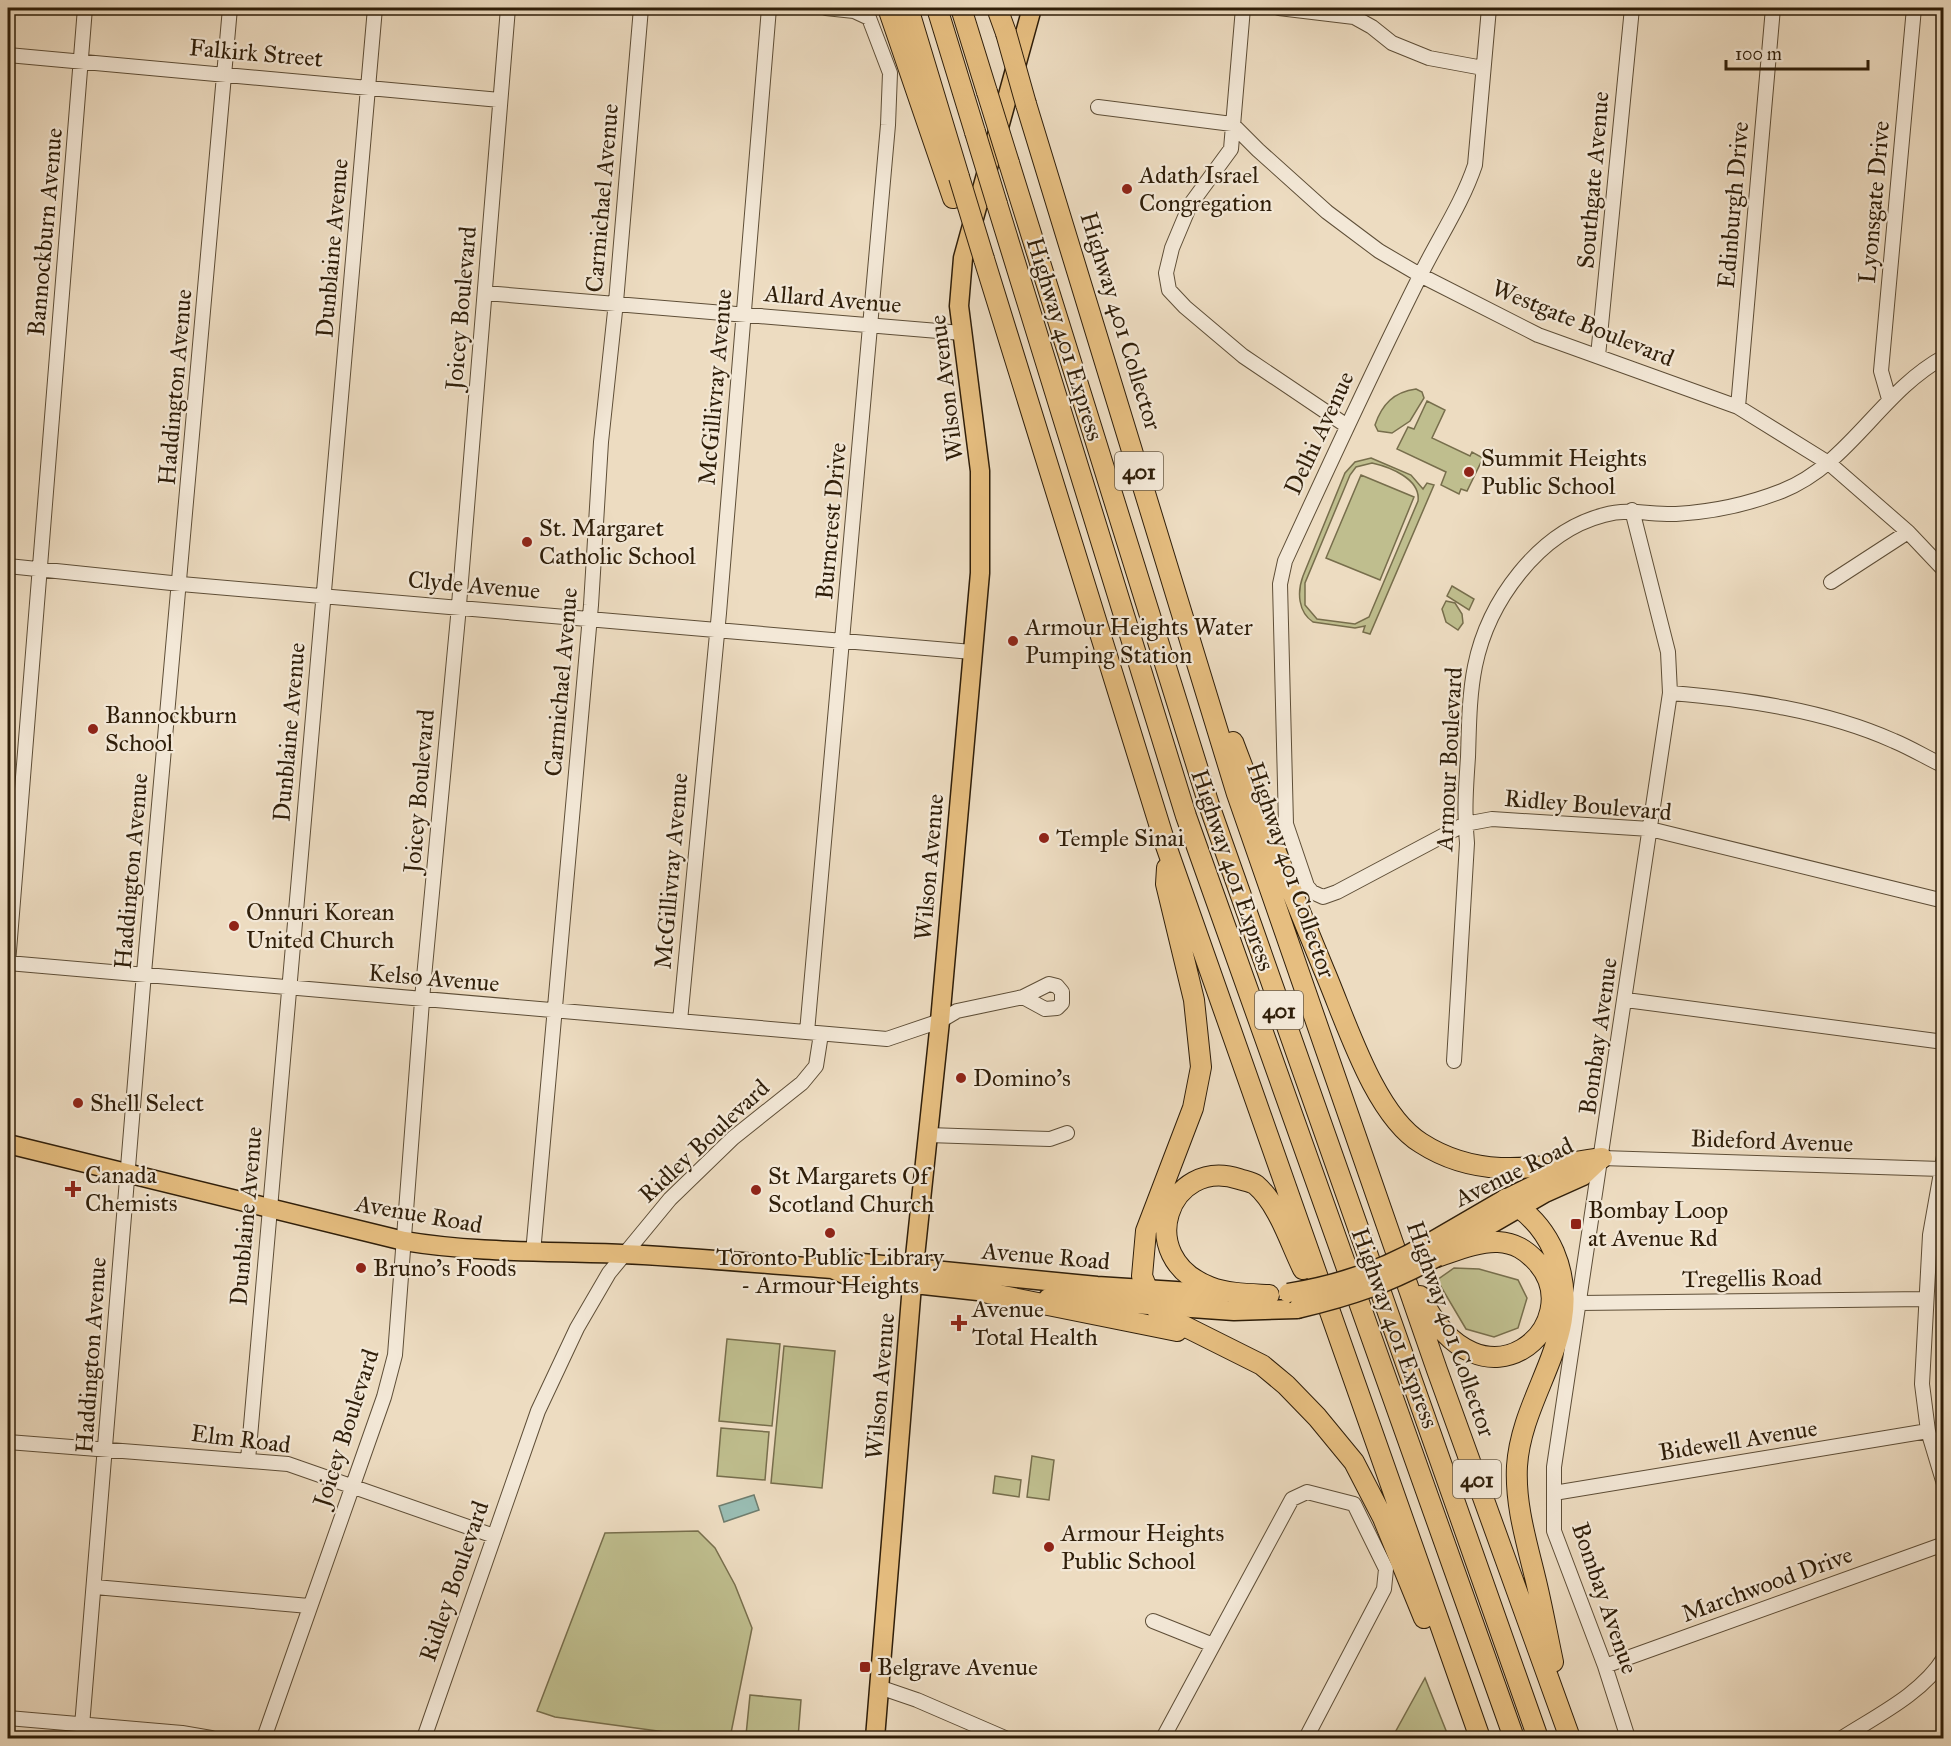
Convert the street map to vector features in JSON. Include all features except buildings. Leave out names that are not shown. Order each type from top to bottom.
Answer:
[{"type":"highway","points":[[888,8],[953,198],[983,265]]},
{"type":"highway","name":"401","points":[[908,8],[983,265],[1168,851],[1480,1738]]},
{"type":"highway","name":"Highway 401 Express","points":[[937,8],[1186,816],[1514,1738]]},
{"type":"highway","name":"Highway 401 Express","points":[[961,8],[1209,805],[1538,1738]]},
{"type":"highway","name":"Highway 401 Collector","points":[[998,8],[1237,794],[1396,1251],[1570,1738]]},
{"type":"highway","points":[[1202,680],[1230,735],[1279,861],[1365,1066],[1390,1112],[1420,1142],[1451,1159],[1484,1168],[1526,1169],[1602,1158]]},
{"type":"highway","points":[[1168,851],[1166,884],[1194,1000],[1201,1067],[1193,1108],[1146,1231],[1142,1276],[1150,1297],[1172,1322],[1262,1365],[1286,1385],[1354,1462],[1383,1518],[1433,1642],[1454,1666]]},
{"type":"highway","points":[[1279,1294],[1211,1288],[1187,1275],[1174,1262],[1167,1245],[1165,1226],[1170,1209],[1182,1191],[1203,1177],[1222,1175],[1256,1184],[1272,1205],[1308,1279],[1324,1298]]},
{"type":"highway","points":[[1513,1203],[1550,1241],[1561,1268],[1564,1286],[1560,1332],[1533,1408],[1517,1464],[1518,1509],[1559,1689],[1558,1706]]},
{"type":"highway","points":[[1396,1251],[1424,1303],[1458,1345],[1475,1355],[1493,1358],[1517,1353],[1537,1339],[1547,1320],[1551,1297],[1549,1282],[1542,1268],[1528,1251],[1512,1243],[1496,1241],[1433,1250]]},
{"type":"highway","points":[[983,1292],[1202,1336]]},
{"type":"main road","name":"Wilson Avenue","points":[[875,1738],[913,1276],[940,1021],[980,573],[982,511],[980,471],[959,306],[963,258],[1032,8]]},
{"type":"main road","name":"Avenue Road","points":[[8,1144],[269,1206],[404,1241],[448,1248],[623,1254],[832,1269],[851,1277],[913,1276],[1150,1297],[1234,1311],[1297,1309],[1354,1295],[1392,1281],[1433,1250],[1513,1203],[1583,1176],[1602,1158]]},
{"type":"main road","name":"Avenue Road","points":[[913,1276],[983,1292],[1150,1297],[1279,1294],[1332,1285],[1433,1250]]},
{"type":"street","name":"Bannockburn Avenue","points":[[8,963],[39,568],[83,61],[85,8]]},
{"type":"street","name":"Haddington Avenue","points":[[81,1738],[144,973],[181,584],[230,8]]},
{"type":"street","name":"Dunblaine Avenue","points":[[249,1460],[269,1206],[375,8]]},
{"type":"street","name":"Joicey Boulevard","points":[[264,1738],[393,1362],[508,8]]},
{"type":"street","name":"Carmichael Avenue","points":[[533,1252],[590,617],[601,442],[616,302],[641,8]]},
{"type":"street","name":"McGillivray Avenue","points":[[680,1021],[717,629],[769,8]]},
{"type":"street","name":"Burncrest Drive","points":[[814,1033],[843,640],[871,326],[890,73],[869,18],[854,11],[826,8]]},
{"type":"street","points":[[1244,8],[1231,149],[1190,205],[1172,248],[1166,273],[1169,290],[1185,307],[1243,356],[1347,426]]},
{"type":"street","points":[[1279,8],[1354,17],[1372,27],[1392,43],[1429,58],[1483,69]]},
{"type":"street","name":"Delhi Avenue","points":[[1312,892],[1286,824],[1280,584],[1285,561],[1347,426],[1420,275],[1468,185],[1475,165],[1489,8]]},
{"type":"street","name":"Southgate Avenue","points":[[1598,356],[1632,8]]},
{"type":"street","name":"Edinburgh Drive","points":[[1738,407],[1773,8]]},
{"type":"street","name":"Lyonsgate Drive","points":[[1890,399],[1881,371],[1914,8]]},
{"type":"street","name":"Falkirk Street","points":[[8,55],[369,86],[500,100]]},
{"type":"street","points":[[1098,107],[1232,124]]},
{"type":"street","name":"Westgate Boulevard","points":[[1232,124],[1327,212],[1379,251],[1420,275],[1538,335],[1738,407],[1830,464],[1908,532],[1944,570]]},
{"type":"street","name":"Allard Avenue","points":[[485,293],[616,302],[962,333]]},
{"type":"street","name":"Armour Boulevard","points":[[1454,1061],[1474,673],[1484,634],[1503,598],[1523,569],[1547,544],[1572,527],[1604,515],[1632,510],[1674,514],[1724,508],[1782,491],[1830,464],[1914,375],[1944,357]]},
{"type":"street","name":"Bombay Avenue","points":[[1628,1738],[1605,1666],[1554,1531],[1554,1467],[1626,1000],[1670,693],[1668,652],[1632,510]]},
{"type":"street","points":[[1832,582],[1908,532]]},
{"type":"street","name":"Clyde Avenue","points":[[8,566],[181,584],[590,617],[972,652]]},
{"type":"street","points":[[1670,693],[1745,702],[1833,719],[1894,740],[1944,766]]},
{"type":"street","name":"Ridley Boulevard","points":[[1312,892],[1323,897],[1337,892],[1465,824],[1492,819],[1650,829],[1944,901]]},
{"type":"street","name":"Kelso Avenue","points":[[8,963],[144,973],[422,1001],[814,1033]]},
{"type":"street","points":[[814,1033],[886,1040],[940,1021],[957,1011],[1023,997]]},
{"type":"street","points":[[1626,1000],[1944,1042]]},
{"type":"street","name":"Ridley Boulevard","points":[[424,1738],[551,1379],[603,1282],[623,1254],[688,1179],[733,1138],[802,1083],[816,1066],[814,1033]]},
{"type":"street","points":[[928,1135],[1050,1139],[1067,1133]]},
{"type":"street","name":"Bideford Avenue","points":[[1602,1158],[1942,1162]]},
{"type":"street","points":[[1942,1162],[1930,1235],[1922,1383],[1928,1431],[1944,1484]]},
{"type":"street","name":"Tregellis Road","points":[[1579,1303],[1926,1299]]},
{"type":"street","name":"Bidewell Avenue","points":[[1554,1493],[1928,1431]]},
{"type":"street","name":"Elm Road","points":[[8,1442],[288,1464],[494,1536]]},
{"type":"street","points":[[1164,1738],[1292,1499],[1307,1492],[1354,1504],[1386,1569],[1384,1589],[1306,1738]]},
{"type":"street","name":"Marchwood Drive","points":[[1605,1666],[1944,1544]]},
{"type":"street","points":[[95,1587],[309,1606]]},
{"type":"street","points":[[1153,1621],[1213,1645]]},
{"type":"street","points":[[1842,1738],[1906,1696],[1934,1674],[1944,1658]]},
{"type":"street","points":[[879,1687],[917,1700],[1005,1738]]},
{"type":"street","points":[[8,1718],[182,1732],[211,1738]]},
{"type":"shaded area","points":[[1416,389],[1422,392],[1424,398],[1410,421],[1392,433],[1378,431],[1375,425],[1385,405],[1395,396]]},
{"type":"shaded area","points":[[1427,401],[1445,410],[1432,438],[1470,456],[1472,452],[1483,458],[1467,491],[1461,489],[1459,494],[1441,485],[1446,472],[1397,449],[1408,427],[1414,429]]},
{"type":"shaded area","points":[[1371,458],[1411,475],[1423,489],[1427,483],[1434,485],[1370,634],[1363,632],[1365,626],[1355,628],[1313,622],[1304,613],[1300,601],[1303,576],[1345,473],[1355,462]],"holes":[[[1372,463],[1410,480],[1418,493],[1418,501],[1369,617],[1355,624],[1317,619],[1305,605],[1305,583],[1350,475],[1356,467]]]},
{"type":"shaded area","points":[[1361,475],[1414,497],[1380,580],[1326,558]]},
{"type":"shaded area","points":[[1452,586],[1474,599],[1469,610],[1447,596]]},
{"type":"shaded area","points":[[1446,601],[1455,603],[1462,614],[1463,623],[1458,630],[1446,622],[1442,609]]},
{"type":"shaded area","points":[[1454,1268],[1479,1269],[1518,1280],[1527,1298],[1518,1328],[1494,1337],[1466,1329],[1437,1280]]},
{"type":"shaded area","points":[[727,1339],[780,1344],[772,1426],[719,1421]]},
{"type":"shaded area","points":[[784,1346],[835,1351],[822,1488],[771,1483]]},
{"type":"shaded area","points":[[721,1428],[769,1432],[765,1480],[717,1476]]},
{"type":"shaded area","points":[[1032,1456],[1054,1460],[1049,1500],[1027,1497]]},
{"type":"shaded area","points":[[995,1476],[1021,1480],[1019,1497],[993,1493]]},
{"type":"shaded area","points":[[698,1531],[715,1548],[735,1585],[752,1628],[730,1738],[709,1738],[555,1717],[537,1711],[605,1533]]},
{"type":"shaded area","points":[[1425,1678],[1449,1738],[1392,1738]]},
{"type":"shaded area","points":[[750,1695],[801,1700],[798,1738],[746,1735]]},
{"type":"water","points":[[754,1495],[759,1510],[724,1522],[719,1506]]},
{"type":"place","name":"Adath Israel Congregation","points":[[1127,189]]},
{"type":"place","name":"Summit Heights Public School","points":[[1469,472]]},
{"type":"place","name":"St. Margaret Catholic School","points":[[527,542]]},
{"type":"place","name":"Armour Heights Water Pumping Station","points":[[1013,641]]},
{"type":"place","name":"Bannockburn School","points":[[93,729]]},
{"type":"place","name":"Temple Sinai","points":[[1044,838]]},
{"type":"place","name":"Onnuri Korean United Church","points":[[234,926]]},
{"type":"place","name":"Domino's","points":[[961,1078]]},
{"type":"place","name":"Shell Select","points":[[78,1103]]},
{"type":"place","name":"Canada Chemists","points":[[73,1189]]},
{"type":"place","name":"St Margarets Of Scotland Church","points":[[756,1190]]},
{"type":"place","name":"Bombay Loop at Avenue Rd","points":[[1576,1224]]},
{"type":"place","name":"Toronto Public Library - Armour Heights","points":[[830,1233]]},
{"type":"place","name":"Bruno's Foods","points":[[361,1268]]},
{"type":"place","name":"Avenue Total Health","points":[[959,1323]]},
{"type":"place","name":"Armour Heights Public School","points":[[1049,1547]]},
{"type":"place","name":"Belgrave Avenue","points":[[865,1667]]}]
